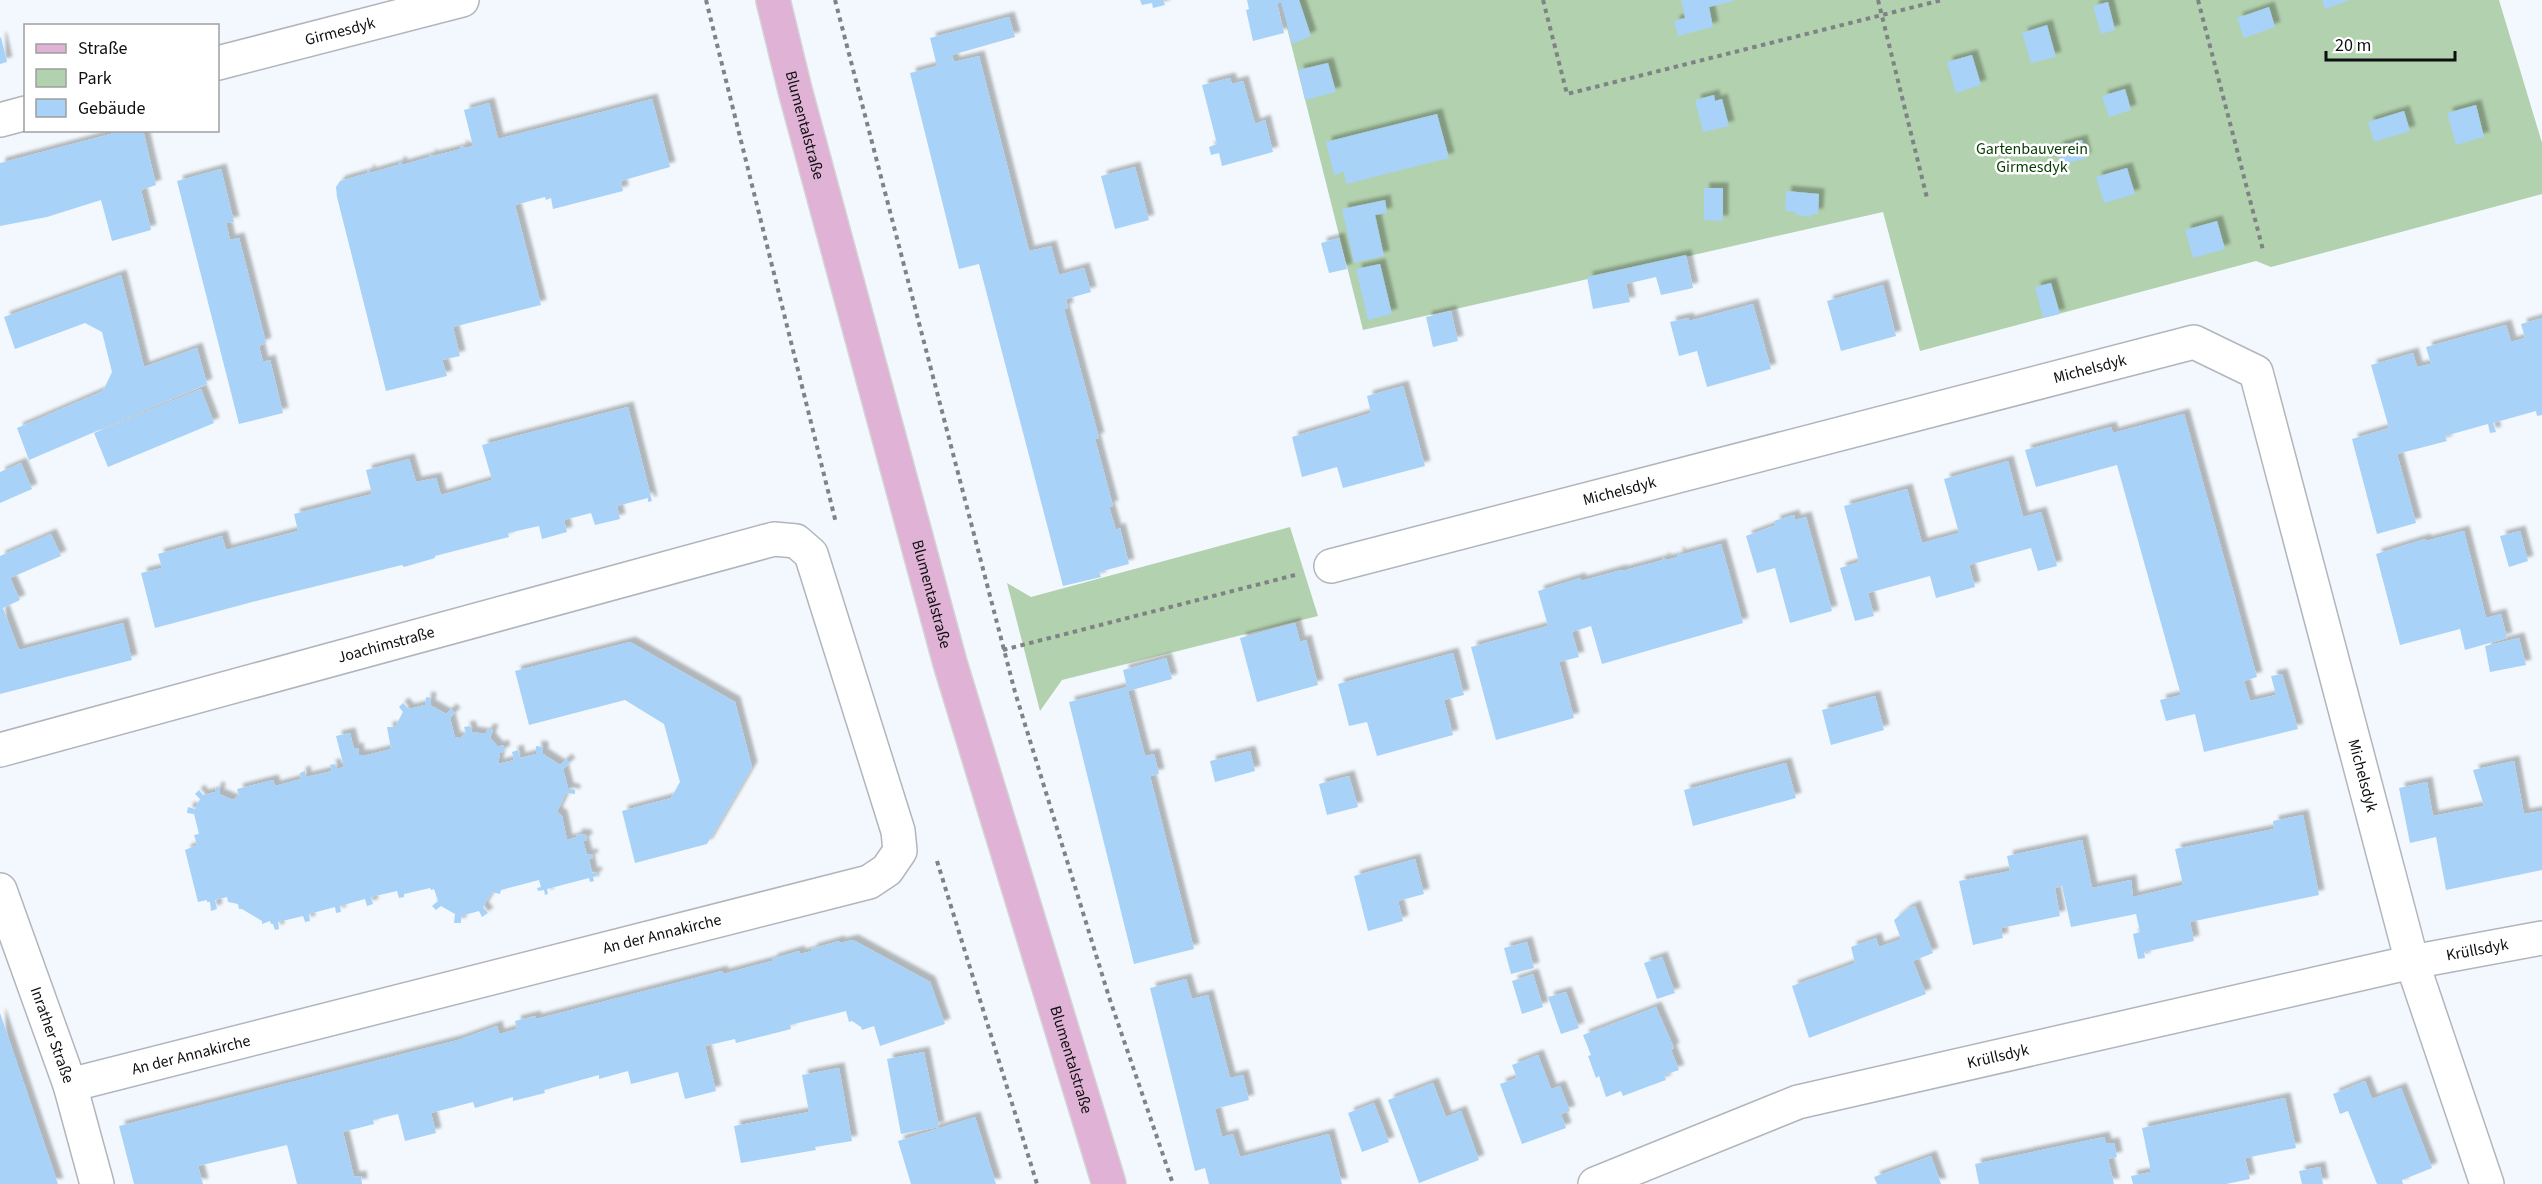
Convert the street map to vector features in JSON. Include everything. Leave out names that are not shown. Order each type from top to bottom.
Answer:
[{"type":"main road","name":"Blumentalstraße","points":[[773,0],[795,90],[950,663],[1109,1184]]},
{"type":"street","name":"Girmesdyk","points":[[219,63],[462,0]]},
{"type":"street","points":[[0,120],[24,114]]},
{"type":"street","name":"Michelsdyk","points":[[1331,566],[2194,342],[2256,372],[2412,962]]},
{"type":"street","name":"Joachimstraße","points":[[0,750],[774,539]]},
{"type":"street","name":"An der Annakirche","points":[[70,1086],[868,882],[887,870],[900,851],[898,831],[811,554],[796,541],[774,539]]},
{"type":"street","name":"Inrather Straße","points":[[0,890],[70,1086],[97,1184]]},
{"type":"street","name":"Krüllsdyk","points":[[1595,1184],[1798,1102],[2412,962],[2542,938]]},
{"type":"street","points":[[2412,962],[2487,1184]]},
{"type":"path","points":[[835,0],[1004,650],[1109,997],[1173,1184]]},
{"type":"path","points":[[1543,0],[1567,94],[1942,0]]},
{"type":"path","points":[[1878,0],[1927,198]]},
{"type":"path","points":[[2198,0],[2263,250]]},
{"type":"path","points":[[1004,650],[1331,566]]},
{"type":"green space","name":"Gartenbauverein Girmesdyk","points":[[1280,0],[2499,0],[2542,143],[2542,194],[2271,267],[2256,261],[1920,351],[1883,212],[1363,330]]},
{"type":"green space","points":[[1290,527],[1318,616],[1062,680],[1040,711],[1007,583],[1031,597]]},
{"type":"building","points":[[1140,0],[1163,0],[1165,5],[1153,8],[1152,3],[1142,5]]},
{"type":"building","points":[[1247,0],[1299,0],[1311,36],[1292,44],[1281,3],[1277,3],[1284,33],[1253,41],[1246,10],[1249,9]]},
{"type":"building","points":[[1681,0],[1734,1],[1709,7],[1713,27],[1678,36],[1674,21],[1685,18]]},
{"type":"building","points":[[2322,0],[2350,0],[2325,9]]},
{"type":"building","points":[[2108,2],[2115,30],[2101,34],[2093,6]]},
{"type":"building","points":[[2269,7],[2275,27],[2244,38],[2237,18]]},
{"type":"building","points":[[1009,17],[1015,37],[952,55],[954,62],[979,56],[1029,251],[1051,246],[1059,275],[1084,268],[1091,292],[1066,299],[1068,308],[1064,309],[1099,438],[1095,439],[1113,506],[1109,507],[1116,530],[1120,528],[1129,564],[1099,572],[1101,577],[1063,586],[979,264],[959,269],[910,73],[937,66],[930,38]]},
{"type":"building","points":[[2047,25],[2056,57],[2031,63],[2022,33]]},
{"type":"building","points":[[0,38],[7,62],[0,64]]},
{"type":"building","points":[[1972,55],[1981,85],[1956,93],[1947,62]]},
{"type":"building","points":[[1328,63],[1336,92],[1305,100],[1298,70]]},
{"type":"building","points":[[1230,78],[1232,84],[1243,81],[1255,124],[1265,120],[1273,152],[1222,166],[1219,153],[1211,155],[1209,147],[1217,144],[1202,85]]},
{"type":"building","points":[[2125,89],[2131,110],[2109,117],[2102,96]]},
{"type":"building","points":[[1714,95],[1715,101],[1722,99],[1729,126],[1703,132],[1695,100]]},
{"type":"building","points":[[652,99],[670,167],[621,181],[623,191],[553,209],[551,198],[546,200],[545,197],[515,205],[541,305],[453,327],[460,356],[442,360],[447,376],[386,391],[337,197],[336,187],[340,181],[368,173],[367,171],[370,170],[370,173],[398,165],[398,162],[402,165],[430,157],[429,154],[433,156],[461,149],[460,147],[463,146],[464,148],[473,146],[464,110],[489,103],[498,139]]},
{"type":"building","points":[[2476,105],[2484,137],[2456,145],[2447,113]]},
{"type":"building","points":[[2404,111],[2410,131],[2374,142],[2368,122]]},
{"type":"building","points":[[1437,114],[1449,158],[1346,184],[1344,172],[1334,175],[1326,142]]},
{"type":"building","points":[[118,132],[143,132],[156,185],[141,190],[151,230],[112,241],[101,200],[47,217],[0,226],[0,163]]},
{"type":"building","points":[[2082,140],[2086,158],[2062,165],[2057,147]]},
{"type":"building","points":[[1135,167],[1149,220],[1115,229],[1101,176]]},
{"type":"building","points":[[2127,168],[2135,194],[2104,203],[2096,177]]},
{"type":"building","points":[[221,169],[234,222],[226,223],[230,240],[239,238],[266,343],[259,346],[263,362],[270,360],[283,413],[239,424],[177,181]]},
{"type":"building","points":[[1704,188],[1723,188],[1723,221],[1704,220]]},
{"type":"building","points":[[1786,191],[1819,194],[1818,214],[1812,214],[1811,217],[1785,211]]},
{"type":"building","points":[[1385,200],[1387,213],[1375,215],[1384,256],[1354,263],[1342,209]]},
{"type":"building","points":[[2217,221],[2225,249],[2193,258],[2185,230]]},
{"type":"building","points":[[1339,238],[1347,269],[1329,273],[1321,243]]},
{"type":"building","points":[[1686,255],[1693,288],[1661,295],[1656,277],[1626,284],[1630,302],[1593,309],[1587,277]]},
{"type":"building","points":[[1380,264],[1392,314],[1368,320],[1356,269]]},
{"type":"building","points":[[121,275],[144,367],[197,348],[207,384],[29,460],[17,428],[103,391],[112,372],[102,332],[85,323],[15,349],[4,317]]},
{"type":"building","points":[[2051,283],[2060,314],[2043,318],[2035,287]]},
{"type":"building","points":[[1883,285],[1896,336],[1841,351],[1827,301]]},
{"type":"building","points":[[1753,304],[1771,369],[1707,387],[1697,351],[1679,356],[1670,322],[1688,318],[1689,321]]},
{"type":"building","points":[[1451,311],[1458,341],[1433,347],[1426,317]]},
{"type":"building","points":[[2542,318],[2542,415],[2537,416],[2536,411],[2493,423],[2496,432],[2490,433],[2488,424],[2445,436],[2447,441],[2397,454],[2416,523],[2377,534],[2352,439],[2389,428],[2371,365],[2413,353],[2417,367],[2431,364],[2426,347],[2506,325],[2511,342],[2525,338],[2521,324]]},
{"type":"building","points":[[1403,386],[1425,466],[1343,488],[1337,467],[1302,477],[1292,437],[1371,413],[1367,396]]},
{"type":"building","points":[[201,389],[214,423],[108,467],[94,433]]},
{"type":"building","points":[[628,407],[652,501],[648,502],[648,498],[617,506],[620,519],[595,525],[591,513],[564,520],[567,532],[542,539],[539,526],[508,533],[509,537],[435,556],[435,558],[404,567],[402,565],[155,628],[141,573],[162,568],[158,554],[222,536],[226,550],[298,531],[294,514],[372,494],[366,470],[409,459],[416,482],[436,478],[441,495],[492,480],[482,445]]},
{"type":"building","points":[[2184,414],[2257,677],[2244,681],[2250,701],[2276,695],[2271,676],[2282,674],[2298,729],[2204,752],[2195,714],[2166,721],[2160,700],[2181,695],[2117,465],[2036,487],[2025,450],[2111,427],[2113,433]]},
{"type":"building","points":[[2008,461],[2023,517],[2041,512],[2057,566],[2038,571],[2031,548],[1969,565],[1975,587],[1936,598],[1930,576],[1868,593],[1874,616],[1855,621],[1840,568],[1859,562],[1844,506],[1907,489],[1922,543],[1959,533],[1944,479]]},
{"type":"building","points":[[21,463],[32,489],[0,503],[0,472]]},
{"type":"building","points":[[1794,515],[1795,520],[1806,517],[1832,611],[1790,623],[1775,568],[1757,573],[1746,536],[1776,525],[1774,521]]},
{"type":"building","points":[[2464,531],[2486,618],[2501,614],[2507,638],[2465,650],[2460,629],[2400,645],[2376,554],[2425,539],[2426,541]]},
{"type":"building","points":[[2520,531],[2528,561],[2509,567],[2500,536]]},
{"type":"building","points":[[51,534],[61,556],[10,578],[20,600],[3,608],[19,650],[123,623],[132,660],[0,694],[0,556]]},
{"type":"building","points":[[1721,544],[1743,623],[1602,664],[1591,626],[1572,632],[1579,657],[1559,662],[1574,718],[1496,740],[1471,647],[1548,626],[1538,591],[1580,578],[1581,581],[1663,560],[1662,557],[1666,560],[1678,557],[1679,552],[1680,555]]},
{"type":"building","points":[[1295,623],[1300,642],[1306,640],[1318,685],[1257,702],[1240,638]]},
{"type":"building","points":[[2519,638],[2526,665],[2490,672],[2485,646]]},
{"type":"building","points":[[630,642],[735,702],[752,767],[707,844],[635,863],[622,811],[671,798],[680,782],[664,724],[625,700],[529,725],[515,671]]},
{"type":"building","points":[[1453,653],[1464,695],[1444,700],[1453,735],[1377,756],[1367,722],[1349,726],[1338,684]]},
{"type":"building","points":[[1166,658],[1172,679],[1128,691],[1145,756],[1154,754],[1159,774],[1150,776],[1194,949],[1134,964],[1069,702],[1127,687],[1123,670]]},
{"type":"building","points":[[1875,696],[1884,730],[1831,745],[1822,710]]},
{"type":"building","points":[[426,697],[431,698],[430,705],[446,714],[451,709],[455,713],[450,718],[455,738],[459,739],[466,733],[464,727],[470,726],[472,732],[485,734],[488,729],[493,730],[490,738],[498,747],[503,745],[505,751],[500,753],[498,764],[514,760],[512,752],[518,750],[520,758],[536,754],[536,746],[543,747],[543,754],[560,765],[566,759],[570,763],[563,769],[568,788],[575,790],[575,794],[566,793],[557,812],[562,816],[567,840],[577,837],[576,834],[586,835],[587,840],[583,841],[587,855],[592,854],[593,858],[589,859],[592,873],[596,872],[597,876],[593,877],[594,881],[590,882],[589,878],[547,889],[548,894],[545,895],[544,890],[538,891],[537,888],[541,887],[539,880],[501,890],[500,894],[492,892],[483,907],[488,913],[482,917],[479,911],[461,916],[461,923],[454,923],[455,914],[441,906],[436,910],[432,906],[438,901],[434,889],[430,888],[404,894],[404,897],[399,898],[397,891],[371,897],[373,904],[367,906],[365,899],[340,906],[341,912],[336,913],[335,907],[309,914],[310,921],[305,922],[303,916],[278,922],[279,929],[275,930],[270,921],[262,924],[262,921],[239,909],[238,904],[228,902],[227,897],[215,900],[217,909],[211,911],[210,902],[207,900],[198,902],[185,850],[197,845],[194,835],[199,834],[194,814],[187,813],[188,807],[195,809],[200,799],[195,794],[199,790],[203,795],[215,792],[216,787],[220,788],[219,794],[233,800],[239,795],[237,789],[273,780],[275,786],[301,779],[300,773],[305,771],[306,777],[332,771],[330,765],[335,764],[337,769],[344,767],[336,736],[350,733],[354,749],[358,748],[359,755],[391,749],[387,727],[395,727],[403,712],[399,707],[403,703],[409,709],[425,705]]},
{"type":"building","points":[[1250,751],[1255,771],[1215,782],[1210,761]]},
{"type":"building","points":[[2514,761],[2524,814],[2542,811],[2542,870],[2446,890],[2436,837],[2410,843],[2399,788],[2427,782],[2433,816],[2484,806],[2473,770]]},
{"type":"building","points":[[1786,763],[1796,798],[1693,826],[1684,790]]},
{"type":"building","points":[[1349,776],[1358,807],[1327,815],[1319,784]]},
{"type":"building","points":[[2303,815],[2319,895],[2190,922],[2194,941],[2144,952],[2145,958],[2138,959],[2133,934],[2140,932],[2136,914],[2071,927],[2062,886],[2055,888],[2060,916],[2001,928],[2003,938],[1973,945],[1959,881],[2010,871],[2007,856],[2082,840],[2092,888],[2131,880],[2133,897],[2183,885],[2175,849],[2274,829],[2273,821]]},
{"type":"building","points":[[1415,859],[1424,894],[1398,901],[1403,921],[1368,931],[1354,876]]},
{"type":"building","points":[[1915,906],[1933,953],[1913,961],[1926,994],[1809,1038],[1792,986],[1855,963],[1851,947],[1876,938],[1879,947],[1901,939],[1894,920]]},
{"type":"building","points":[[853,940],[930,982],[945,1024],[880,1046],[874,1026],[862,1030],[852,1021],[849,1022],[846,1011],[790,1025],[791,1029],[736,1043],[735,1039],[705,1046],[716,1091],[685,1099],[678,1072],[631,1084],[628,1071],[599,1079],[599,1075],[513,1101],[513,1097],[475,1108],[473,1102],[431,1113],[436,1133],[405,1141],[398,1114],[373,1120],[374,1124],[343,1132],[354,1177],[361,1176],[362,1184],[297,1184],[287,1145],[198,1166],[203,1184],[134,1184],[119,1126],[458,1040],[497,1026],[499,1034],[517,1029],[515,1021],[535,1016],[536,1019],[722,971],[723,974],[799,951],[800,954],[812,951],[811,949],[839,941],[840,943]]},
{"type":"building","points":[[1527,942],[1534,968],[1511,974],[1504,948]]},
{"type":"building","points":[[1662,957],[1675,993],[1657,999],[1644,963]]},
{"type":"building","points":[[1533,974],[1543,1007],[1522,1014],[1512,981]]},
{"type":"building","points":[[1186,979],[1192,999],[1208,995],[1230,1078],[1243,1075],[1249,1100],[1215,1109],[1222,1137],[1233,1134],[1240,1157],[1329,1134],[1342,1184],[1209,1184],[1205,1168],[1195,1171],[1150,988]]},
{"type":"building","points":[[1566,992],[1579,1028],[1561,1034],[1548,997]]},
{"type":"building","points":[[1656,1007],[1674,1048],[1671,1050],[1679,1070],[1664,1075],[1666,1080],[1623,1096],[1621,1091],[1606,1097],[1599,1076],[1596,1078],[1588,1056],[1591,1055],[1583,1035]]},
{"type":"building","points":[[0,1013],[58,1184],[0,1184]]},
{"type":"building","points":[[924,1052],[939,1127],[901,1134],[887,1059]]},
{"type":"building","points":[[1538,1055],[1551,1089],[1560,1086],[1570,1111],[1561,1114],[1566,1128],[1522,1144],[1500,1084],[1517,1078],[1512,1065]]},
{"type":"building","points":[[839,1068],[852,1141],[815,1147],[816,1150],[741,1163],[734,1126],[809,1112],[802,1075]]},
{"type":"building","points":[[2365,1081],[2372,1099],[2401,1088],[2432,1168],[2402,1180],[2403,1184],[2377,1184],[2348,1111],[2340,1114],[2333,1094]]},
{"type":"building","points":[[1433,1083],[1446,1117],[1461,1111],[1479,1160],[1419,1183],[1388,1100]]},
{"type":"building","points":[[2285,1098],[2296,1148],[2245,1158],[2250,1179],[2226,1184],[2133,1184],[2131,1176],[2151,1172],[2142,1128]]},
{"type":"building","points":[[1374,1103],[1389,1142],[1362,1152],[1348,1113]]},
{"type":"building","points":[[975,1117],[996,1184],[911,1184],[898,1141]]},
{"type":"building","points":[[2104,1137],[2106,1144],[2114,1143],[2117,1157],[2108,1159],[2114,1184],[1979,1184],[1975,1164]]},
{"type":"building","points":[[1931,1156],[1941,1184],[1877,1184],[1874,1177]]},
{"type":"building","points":[[2320,1167],[2323,1184],[2302,1184],[2299,1171]]}]
